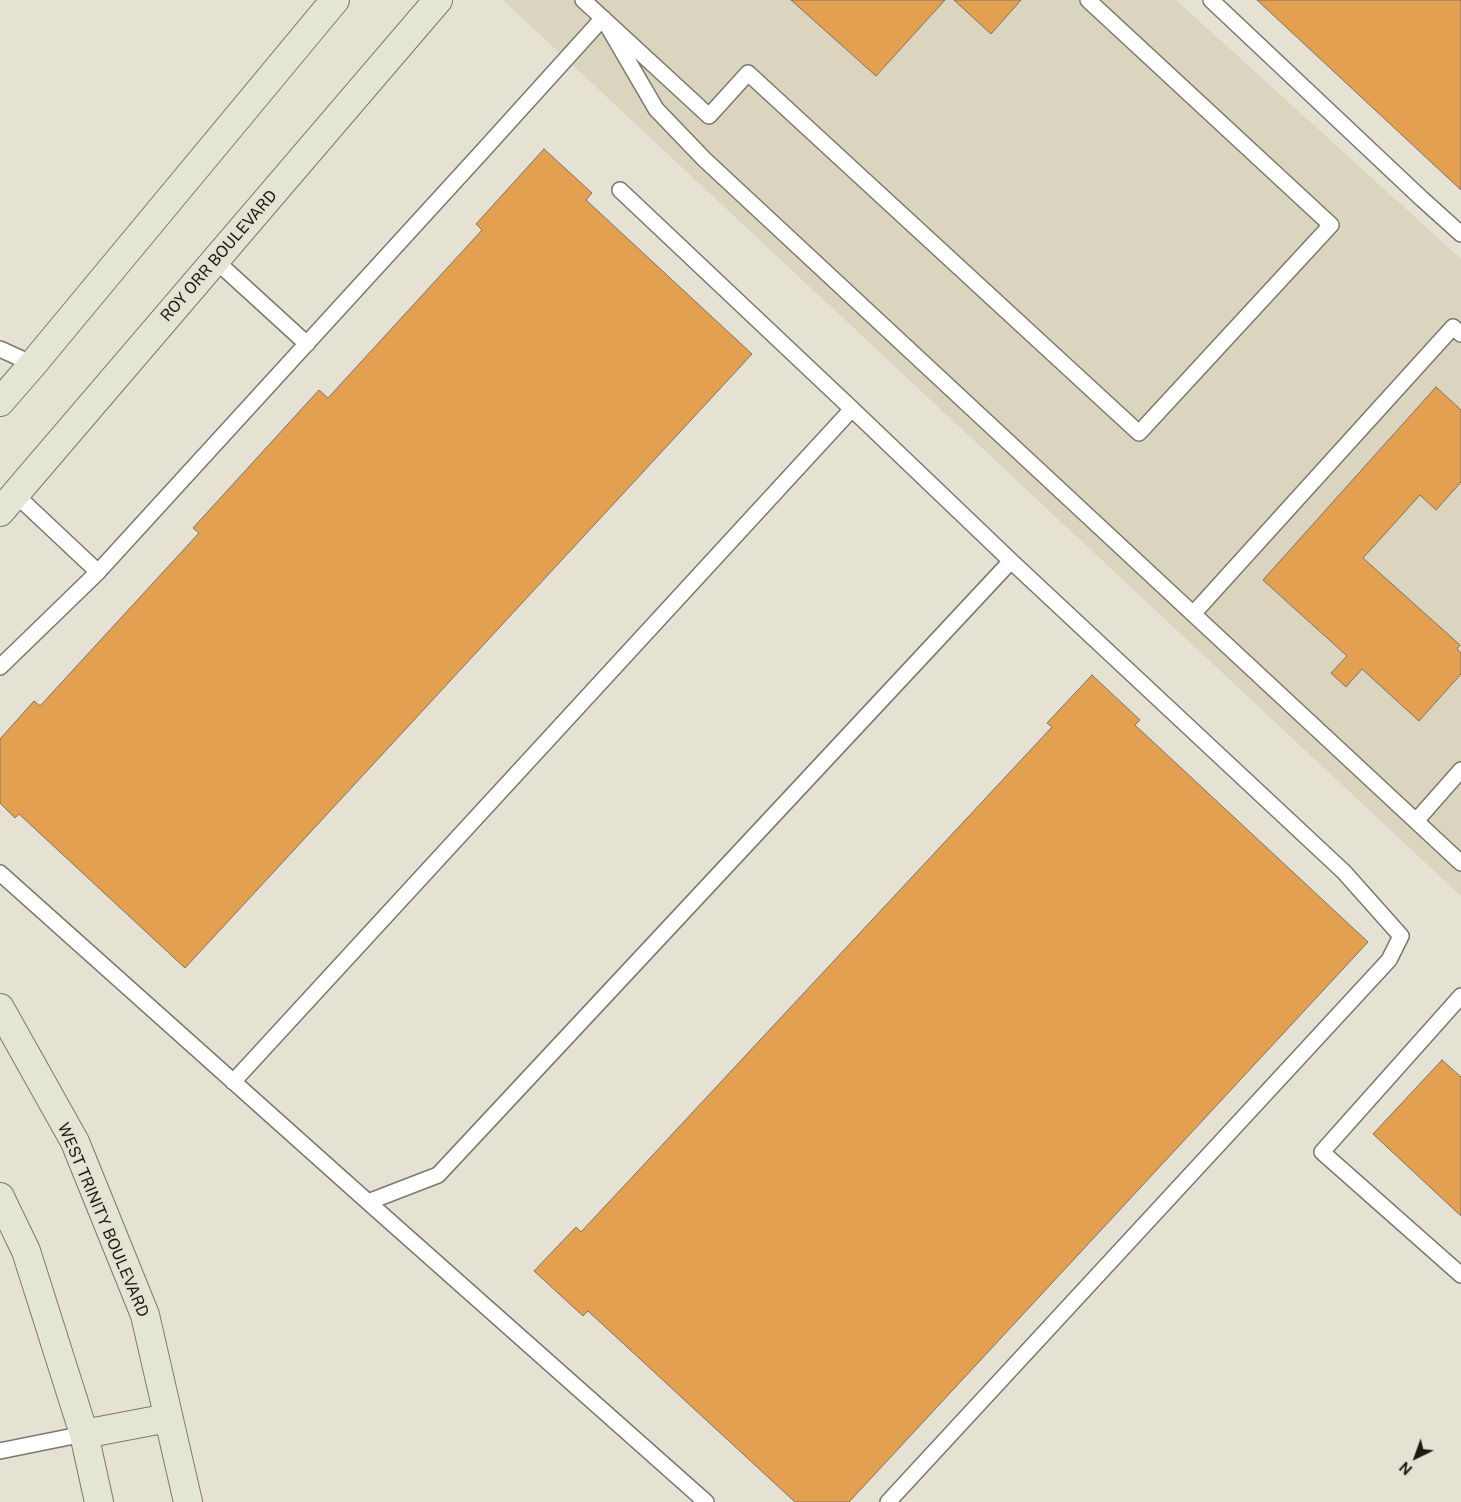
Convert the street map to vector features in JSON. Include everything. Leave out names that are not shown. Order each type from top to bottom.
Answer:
[{"type":"main road","points":[[0,402],[34,364],[335,0]]},
{"type":"main road","name":"ROY ORR BOULEVARD","points":[[8,503],[438,0]]},
{"type":"main road","name":"WEST TRINITY BOULEVARD","points":[[0,1008],[75,1142],[145,1315],[188,1502]]},
{"type":"main road","points":[[0,1197],[26,1251],[84,1434],[99,1502]]},
{"type":"main road","points":[[84,1434],[168,1418]]},
{"type":"lane","points":[[583,0],[709,116],[748,73],[1139,433],[1331,224],[1088,0]]},
{"type":"lane","points":[[1211,0],[1461,234]]},
{"type":"lane","points":[[0,667],[98,572],[602,18]]},
{"type":"lane","points":[[602,18],[656,109],[704,159],[1461,863]]},
{"type":"lane","points":[[620,190],[1010,561],[1344,872],[1401,936],[1390,960],[888,1502]]},
{"type":"lane","points":[[215,260],[307,344]]},
{"type":"lane","points":[[1193,614],[1453,327],[1461,334]]},
{"type":"lane","points":[[0,349],[34,364]]},
{"type":"lane","points":[[233,1082],[852,409]]},
{"type":"lane","points":[[8,503],[98,572]]},
{"type":"lane","points":[[368,1202],[438,1175],[1010,561]]},
{"type":"lane","points":[[1416,820],[1461,770]]},
{"type":"lane","points":[[0,873],[706,1502]]},
{"type":"lane","points":[[1461,996],[1322,1152],[1461,1275]]},
{"type":"lane","points":[[0,1451],[84,1434]]},
{"type":"shaded area","points":[[503,0],[1176,0],[1461,259],[1461,896]]},
{"type":"building","points":[[791,0],[945,0],[876,76]]},
{"type":"building","points":[[954,0],[1021,0],[991,34]]},
{"type":"building","points":[[1257,0],[1461,0],[1461,190]]},
{"type":"building","points":[[544,149],[592,193],[586,200],[752,354],[185,968],[19,814],[15,818],[0,803],[0,739],[34,701],[40,706],[199,533],[193,528],[319,390],[328,398],[482,230],[476,224]]},
{"type":"building","points":[[1436,387],[1461,410],[1461,482],[1436,510],[1420,495],[1363,558],[1460,645],[1457,649],[1461,653],[1461,674],[1419,721],[1362,669],[1346,687],[1331,673],[1347,656],[1263,580]]},
{"type":"building","points":[[1092,675],[1140,720],[1135,725],[1368,942],[849,1502],[795,1502],[588,1311],[583,1316],[534,1271],[576,1227],[581,1232],[1052,727],[1047,723]]},
{"type":"building","points":[[1442,1060],[1461,1077],[1461,1216],[1373,1134]]}]
